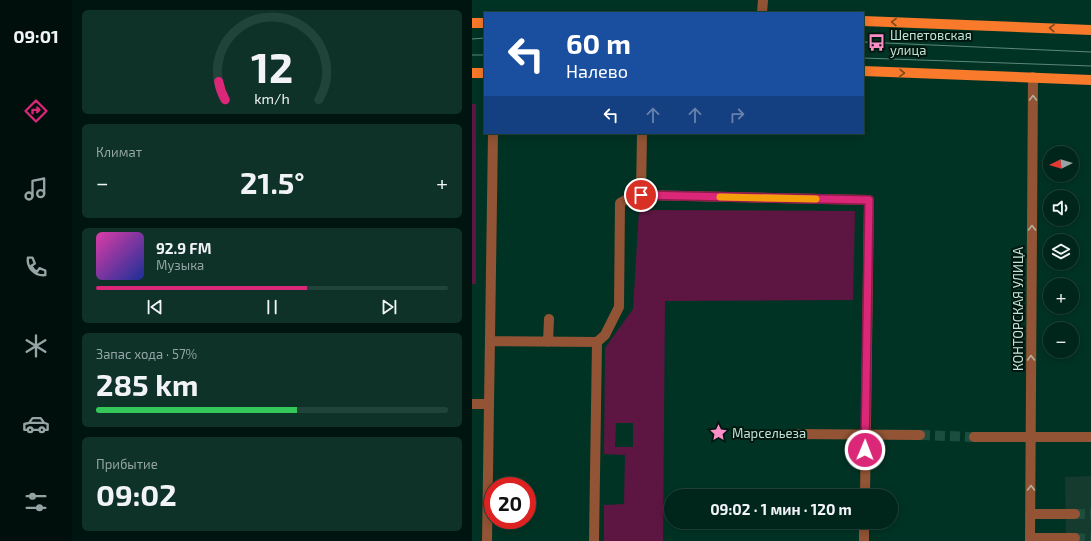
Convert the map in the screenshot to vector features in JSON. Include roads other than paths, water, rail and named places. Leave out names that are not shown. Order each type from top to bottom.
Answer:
[{"type":"main road","points":[[864,21],[1091,30]]},
{"type":"main road","points":[[472,23],[484,23]]},
{"type":"main road","points":[[864,71],[1091,80]]},
{"type":"main road","points":[[472,73],[484,73]]},
{"type":"street","points":[[762,12],[763,0]]},
{"type":"street","name":"КОНТОРСКАЯ УЛИЦА","points":[[1030,540],[1033,77]]},
{"type":"street","points":[[487,541],[493,134]]},
{"type":"street","points":[[641,195],[642,134]]},
{"type":"street","points":[[594,541],[597,342],[605,334],[619,307],[620,203],[634,195],[869,200],[865,489]]},
{"type":"street","points":[[548,342],[549,319]]},
{"type":"street","points":[[490,341],[597,342]]},
{"type":"street","points":[[472,404],[489,404]]},
{"type":"street","points":[[796,434],[920,436]]},
{"type":"street","points":[[974,437],[1091,437]]},
{"type":"street","points":[[1030,514],[1075,514]]},
{"type":"street","points":[[864,529],[864,541]]},
{"type":"street","points":[[1030,540],[1075,538]]},
{"type":"tunnel","points":[[920,435],[974,437]]},
{"type":"tunnel","points":[[1075,514],[1091,514]]},
{"type":"tunnel","points":[[1075,538],[1091,539]]},
{"type":"tram line","points":[[472,39],[484,38]]},
{"type":"tram line","points":[[864,42],[1091,52]]},
{"type":"tram line","points":[[472,55],[484,55]]},
{"type":"tram line","points":[[864,58],[1091,66]]},
{"type":"place","name":"Шепетовская улица","points":[[877,42]]},
{"type":"place","name":"Марсельеза","points":[[719,433]]}]
